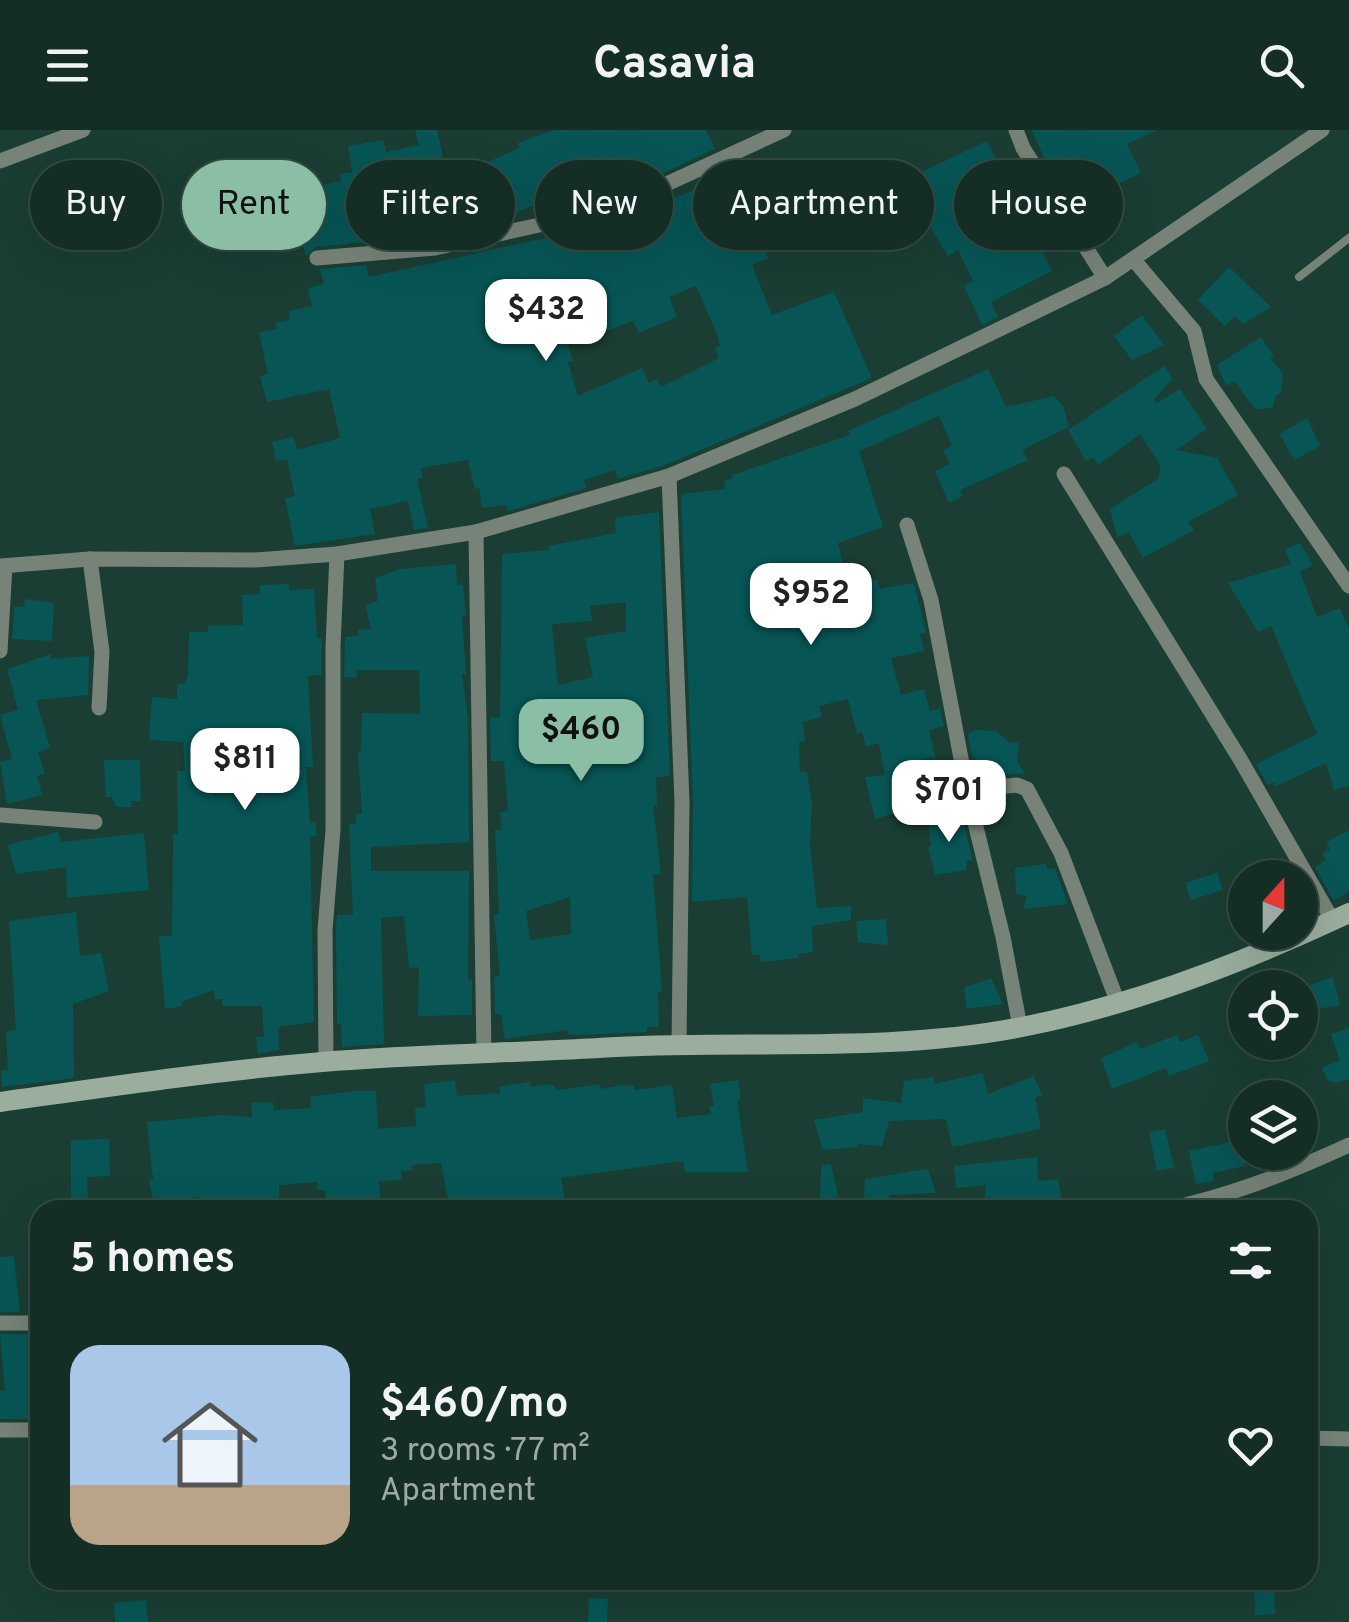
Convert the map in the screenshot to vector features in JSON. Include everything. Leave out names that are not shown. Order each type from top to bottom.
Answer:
[{"type":"main road","points":[[0,1102],[192,1075],[326,1062],[679,1044],[878,1041],[1020,1028],[1118,1002],[1278,946],[1341,917]]},
{"type":"street","points":[[0,161],[83,130]]},
{"type":"street","points":[[317,258],[435,248],[612,209],[784,130]]},
{"type":"street","points":[[1016,130],[1023,148],[1104,278]]},
{"type":"street","points":[[0,651],[2,566],[90,559],[256,560],[337,554],[476,532],[669,476],[855,399],[1104,278],[1322,130]]},
{"type":"street","points":[[1133,259],[1194,331],[1206,378],[1349,586]]},
{"type":"street","points":[[1064,474],[1341,917]]},
{"type":"street","points":[[669,476],[682,802],[679,1044]]},
{"type":"street","points":[[908,525],[931,600],[967,790],[1003,937],[1020,1028]]},
{"type":"street","points":[[476,532],[484,1055]]},
{"type":"street","points":[[326,1062],[325,930],[333,830],[337,554]]},
{"type":"street","points":[[90,559],[102,652],[99,708]]},
{"type":"street","points":[[967,790],[1017,786],[1027,789],[1061,854],[1118,1002]]},
{"type":"street","points":[[0,815],[95,822]]},
{"type":"street","points":[[1208,1200],[1286,1174],[1349,1146]]},
{"type":"street","points":[[0,1323],[30,1322]]},
{"type":"street","points":[[0,1430],[30,1430]]},
{"type":"street","points":[[1318,1438],[1349,1439]]},
{"type":"lane","points":[[1299,277],[1349,238]]},
{"type":"building","points":[[415,130],[437,130],[443,157],[350,160],[348,146],[383,140],[386,152],[419,145]]},
{"type":"building","points":[[554,130],[706,130],[715,149],[673,169],[673,160],[535,160],[535,205],[515,213],[515,160],[492,160],[520,148],[518,143]]},
{"type":"building","points":[[1032,130],[1157,130],[1127,144],[1141,173],[1123,181],[1123,160],[1045,160]]},
{"type":"building","points":[[987,141],[996,160],[954,160],[954,250],[958,250],[948,256],[934,233],[934,166]]},
{"type":"building","points":[[346,173],[346,244],[326,246],[326,184],[341,181],[340,174]]},
{"type":"building","points":[[693,191],[693,250],[764,250],[768,258],[752,265],[772,315],[834,292],[872,378],[665,465],[618,479],[615,470],[584,480],[586,488],[508,511],[506,505],[482,508],[468,460],[420,468],[423,478],[417,479],[428,528],[414,530],[408,501],[370,509],[375,534],[295,546],[285,498],[295,496],[287,459],[276,461],[272,442],[294,437],[297,450],[340,438],[329,389],[267,402],[260,376],[268,374],[259,332],[277,329],[275,323],[290,320],[289,311],[312,306],[308,288],[324,284],[320,269],[366,265],[369,277],[491,250],[515,250],[515,245],[535,240],[535,250],[673,250],[673,198]],"holes":[[[696,286],[720,346],[715,348],[719,358],[661,387],[657,379],[649,383],[642,368],[578,396],[568,362],[573,361],[568,345],[633,321],[639,333],[677,317],[669,297]]]},
{"type":"building","points":[[958,250],[1042,250],[1052,271],[991,302],[998,317],[982,325],[964,286],[973,281]]},
{"type":"building","points":[[1229,267],[1271,307],[1243,324],[1235,316],[1225,326],[1198,300]]},
{"type":"building","points":[[1142,315],[1164,345],[1132,360],[1114,336]]},
{"type":"building","points":[[1261,337],[1274,356],[1270,358],[1283,373],[1281,394],[1277,394],[1272,408],[1255,409],[1234,381],[1226,386],[1217,365]]},
{"type":"building","points":[[1164,366],[1173,379],[1154,399],[1157,403],[1180,389],[1207,429],[1176,450],[1217,458],[1238,495],[1188,522],[1194,530],[1143,558],[1129,532],[1117,537],[1110,509],[1159,478],[1160,465],[1140,434],[1098,465],[1094,458],[1086,461],[1068,430]]},
{"type":"building","points":[[988,369],[1006,407],[1054,396],[1063,406],[1069,427],[1022,450],[1028,460],[960,490],[963,496],[949,503],[935,471],[950,464],[943,450],[952,446],[939,416],[859,451],[883,527],[838,543],[844,569],[861,565],[868,581],[877,579],[880,589],[914,583],[926,633],[920,634],[924,651],[891,658],[901,695],[924,689],[930,711],[940,708],[944,726],[929,730],[935,757],[922,759],[923,771],[911,772],[919,806],[875,819],[865,777],[885,775],[879,743],[866,747],[862,732],[857,734],[848,699],[819,706],[822,717],[803,722],[805,741],[799,742],[800,772],[807,772],[812,803],[810,845],[817,908],[851,906],[851,920],[812,926],[813,952],[798,954],[798,958],[761,962],[760,955],[752,955],[747,897],[692,902],[693,802],[681,494],[726,489],[724,481],[732,475],[850,435],[848,431]]},
{"type":"building","points":[[1307,418],[1320,446],[1294,460],[1280,434]]},
{"type":"building","points":[[659,512],[670,776],[656,777],[657,805],[653,805],[661,874],[653,875],[662,992],[658,992],[659,1027],[647,1027],[647,1032],[576,1035],[568,1034],[568,1030],[505,1039],[501,1014],[495,1014],[494,977],[500,976],[494,915],[499,914],[495,830],[502,830],[500,812],[508,811],[504,761],[491,761],[490,718],[500,717],[502,554],[549,550],[548,546],[616,533],[615,518]],"holes":[[[626,602],[626,631],[585,638],[593,677],[558,685],[552,624],[592,621],[590,606]],[[570,897],[571,934],[530,940],[526,911]]]},
{"type":"building","points":[[1300,543],[1313,565],[1300,572],[1317,617],[1340,608],[1349,629],[1349,786],[1334,790],[1326,763],[1276,786],[1274,782],[1268,785],[1256,764],[1317,734],[1271,626],[1258,632],[1228,583],[1291,564],[1285,549]]},
{"type":"building","points":[[456,564],[457,585],[463,584],[466,616],[462,616],[466,674],[462,674],[468,719],[469,842],[371,847],[371,871],[469,871],[468,980],[472,979],[472,1015],[418,1016],[419,967],[409,968],[404,916],[381,918],[384,1044],[342,1047],[341,1024],[337,1024],[336,930],[337,915],[353,915],[349,824],[356,824],[356,814],[362,814],[358,751],[362,713],[420,714],[419,670],[356,670],[357,677],[344,677],[345,637],[371,629],[365,605],[378,601],[375,578],[400,569]]},
{"type":"building","points":[[289,584],[289,590],[314,589],[317,638],[322,638],[322,675],[308,676],[313,767],[306,767],[310,823],[315,822],[317,836],[310,837],[314,1022],[278,1027],[279,1050],[258,1054],[256,1037],[264,1037],[262,1006],[222,1006],[222,999],[215,999],[214,990],[181,1002],[182,1006],[165,1009],[159,936],[172,936],[177,771],[185,771],[183,742],[149,740],[152,697],[177,699],[177,684],[184,684],[188,675],[189,632],[208,632],[208,626],[243,625],[242,595],[260,594],[260,585]]},
{"type":"building","points":[[25,599],[54,603],[52,641],[12,639],[14,606],[24,607]]},
{"type":"building","points":[[51,654],[51,659],[89,656],[88,695],[36,700],[50,748],[38,752],[45,774],[37,776],[42,795],[7,804],[0,762],[12,759],[0,715],[18,710],[7,669]]},
{"type":"building","points":[[975,730],[996,731],[1009,742],[1019,743],[1017,762],[1025,773],[984,777],[986,761],[976,760],[968,735]]},
{"type":"building","points":[[104,760],[140,760],[141,801],[131,801],[132,807],[116,807],[112,797],[106,797]]},
{"type":"building","points":[[957,815],[963,821],[973,860],[967,861],[966,870],[935,875],[928,847],[928,817]]},
{"type":"building","points":[[1349,830],[1349,891],[1334,901],[1318,872],[1318,865],[1326,860],[1322,854],[1330,849],[1326,842]]},
{"type":"building","points":[[58,832],[61,842],[144,833],[149,890],[67,898],[66,867],[16,874],[8,845]]},
{"type":"building","points":[[1046,864],[1047,869],[1055,868],[1068,904],[1023,909],[1027,896],[1016,894],[1015,868]]},
{"type":"building","points":[[1217,873],[1223,890],[1191,900],[1185,883]]},
{"type":"building","points":[[76,912],[80,956],[101,953],[109,991],[73,1004],[74,1078],[2,1087],[1,1070],[8,1070],[6,1031],[16,1030],[9,921]]},
{"type":"building","points":[[886,919],[888,945],[858,942],[856,921]]},
{"type":"building","points":[[1333,977],[1340,1005],[1318,1009],[1318,982]]},
{"type":"building","points":[[991,978],[1003,1004],[967,1009],[964,988]]},
{"type":"building","points":[[1349,1028],[1349,1079],[1336,1083],[1328,1080],[1322,1068],[1340,1060],[1331,1034]]},
{"type":"building","points":[[1177,1035],[1180,1042],[1198,1035],[1209,1061],[1169,1076],[1166,1068],[1112,1089],[1101,1058],[1137,1042],[1140,1049]]},
{"type":"building","points":[[983,1073],[988,1094],[1034,1076],[1042,1095],[1035,1098],[1041,1129],[952,1147],[946,1119],[889,1121],[882,1146],[857,1144],[858,1147],[823,1150],[814,1120],[863,1112],[863,1098],[901,1103],[904,1081],[934,1077],[934,1084]]},
{"type":"building","points":[[455,1080],[457,1096],[500,1093],[499,1087],[530,1082],[531,1087],[551,1084],[558,1090],[600,1084],[601,1089],[623,1085],[634,1086],[634,1090],[672,1085],[677,1118],[711,1114],[709,1106],[714,1106],[710,1084],[738,1080],[741,1099],[737,1100],[748,1172],[685,1172],[683,1161],[561,1178],[565,1200],[448,1200],[441,1163],[412,1165],[412,1170],[401,1171],[402,1180],[379,1181],[380,1200],[326,1200],[325,1190],[318,1190],[317,1182],[279,1185],[279,1200],[153,1200],[147,1122],[222,1115],[252,1117],[251,1103],[273,1102],[274,1110],[311,1108],[310,1097],[376,1091],[378,1129],[416,1126],[415,1108],[426,1107],[424,1085]]},
{"type":"building","points":[[1165,1129],[1174,1168],[1157,1171],[1149,1132]]},
{"type":"building","points":[[109,1139],[110,1176],[87,1177],[88,1200],[71,1200],[71,1140]]},
{"type":"building","points":[[1228,1143],[1228,1170],[1213,1173],[1214,1181],[1196,1184],[1189,1151]]},
{"type":"building","points":[[1037,1157],[1038,1181],[1058,1179],[1062,1200],[985,1200],[986,1185],[956,1188],[954,1166]]},
{"type":"building","points":[[831,1164],[839,1200],[820,1200],[821,1165]]},
{"type":"building","points":[[928,1169],[936,1193],[864,1200],[865,1179]]},
{"type":"building","points":[[14,1256],[20,1312],[0,1312],[0,1257]]},
{"type":"building","points":[[0,1334],[30,1334],[30,1419],[0,1419],[0,1391],[5,1390]]},
{"type":"building","points":[[1254,1590],[1274,1590],[1275,1614],[1255,1615]]},
{"type":"building","points":[[589,1598],[608,1599],[607,1622],[588,1622]]},
{"type":"building","points":[[146,1600],[148,1622],[115,1622],[114,1603]]}]
